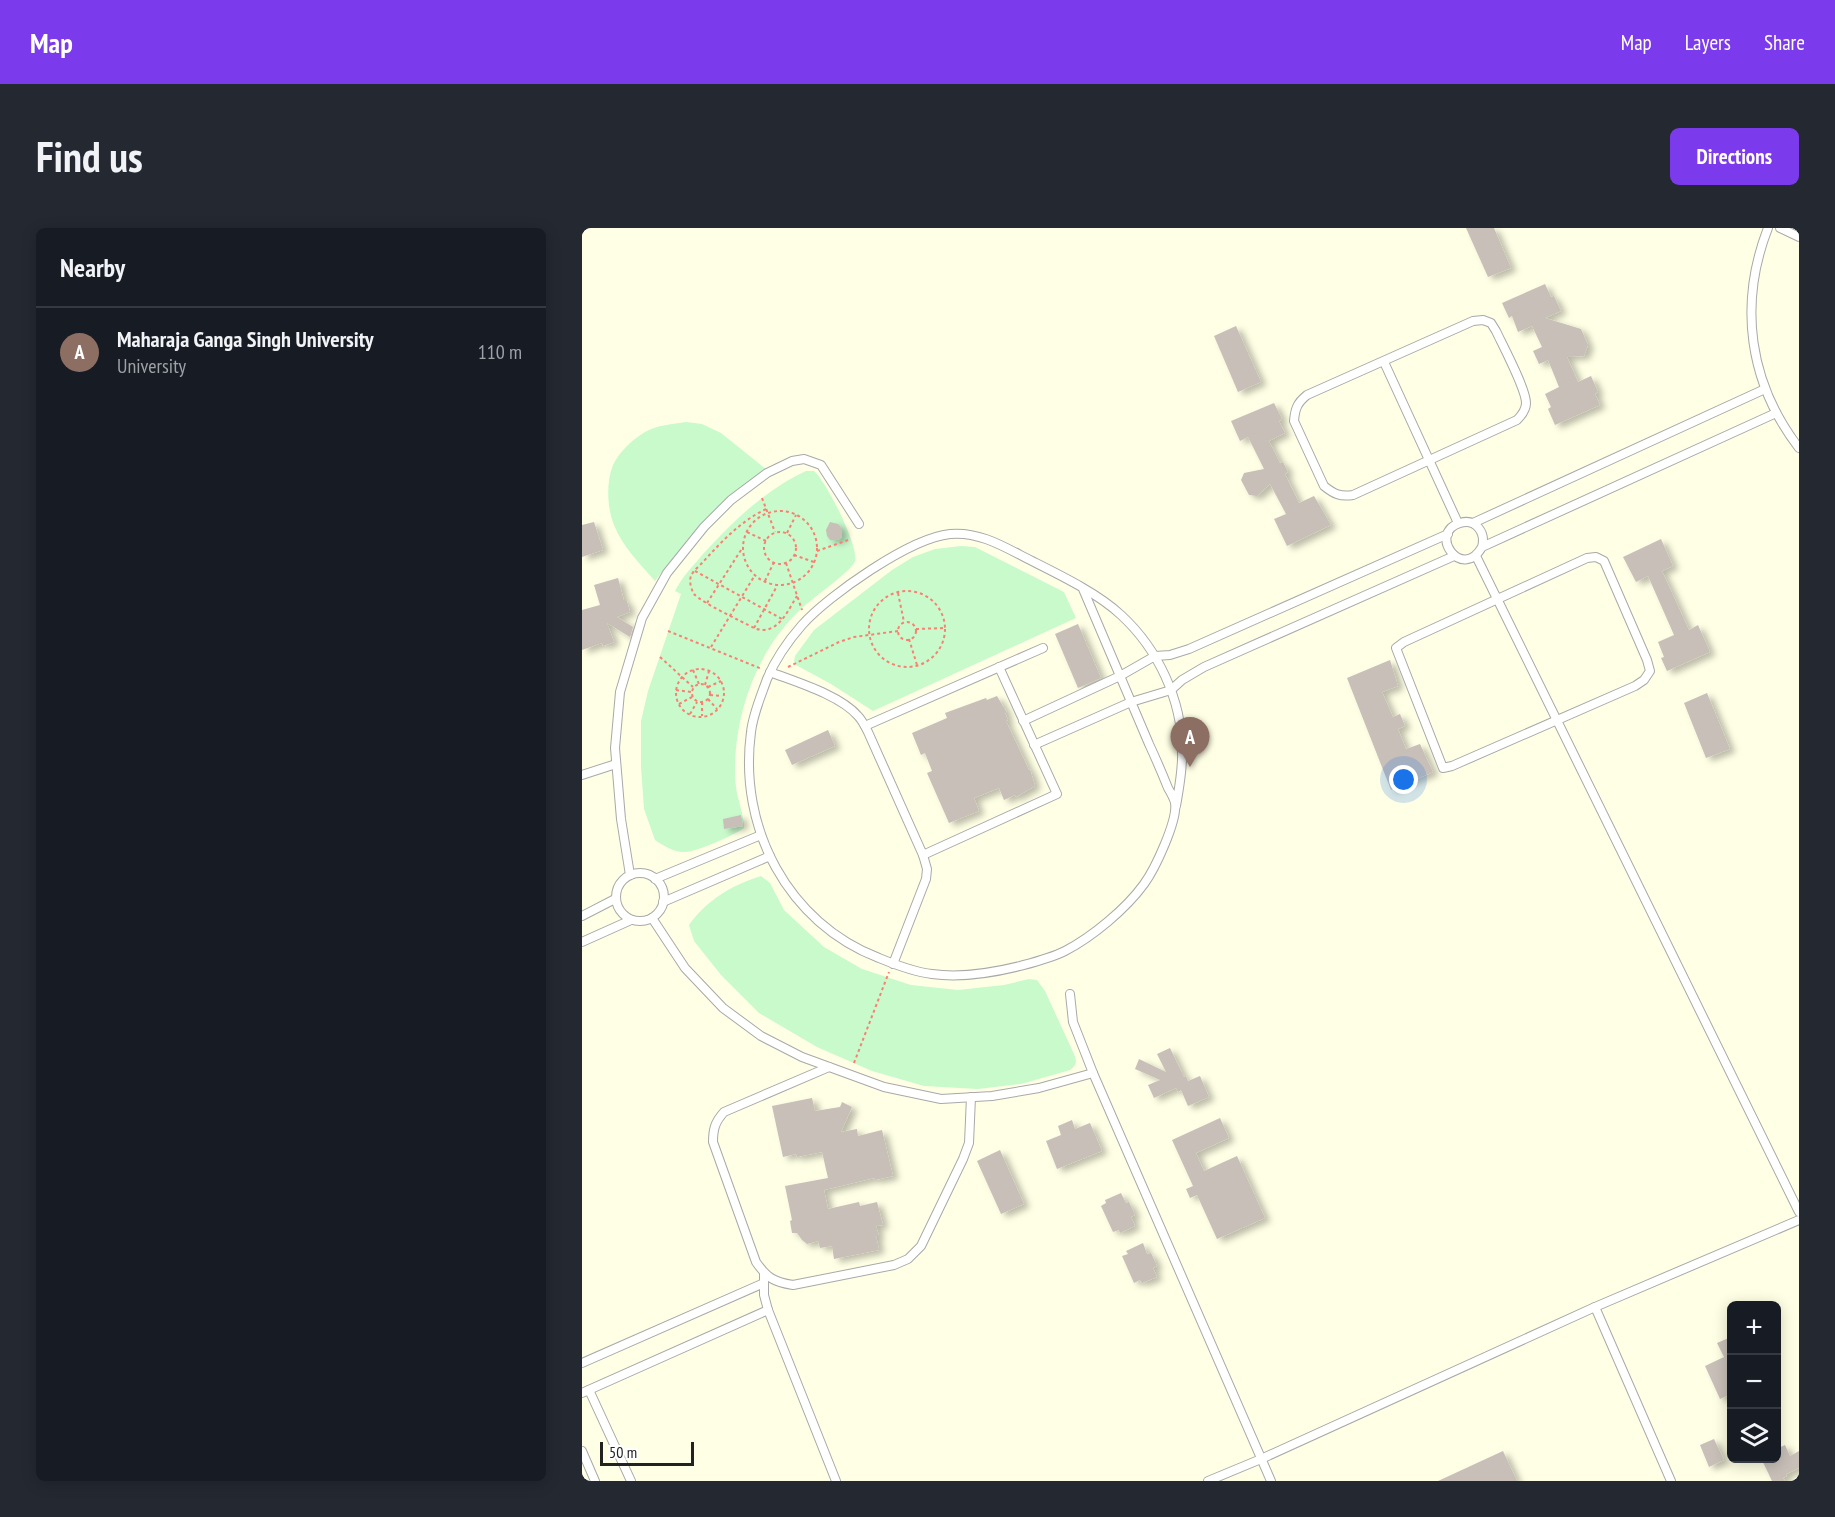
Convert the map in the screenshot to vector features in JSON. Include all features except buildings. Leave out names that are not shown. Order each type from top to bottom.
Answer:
[{"type":"lane","points":[[1768,228],[1757,262],[1751,303],[1753,343],[1757,364],[1776,413],[1799,448]]},
{"type":"lane","points":[[1780,228],[1799,237]]},
{"type":"lane","points":[[1483,320],[1491,324],[1496,331],[1524,393],[1527,405],[1517,420],[1430,461],[1353,495],[1342,496],[1332,493],[1324,486],[1294,421],[1295,411],[1299,401],[1307,395],[1384,362],[1473,321],[1483,320]]},
{"type":"lane","points":[[1384,362],[1458,523]]},
{"type":"lane","points":[[1473,524],[1766,390]]},
{"type":"lane","points":[[1482,547],[1776,413]]},
{"type":"lane","points":[[630,875],[621,819],[615,748],[620,692],[642,618],[667,573],[704,527],[731,500],[767,473],[792,461],[804,459],[821,465],[859,524]]},
{"type":"lane","points":[[1034,745],[1131,702],[1170,690],[1204,667],[1454,556],[1467,559],[1476,556],[1482,547],[1484,536],[1478,527],[1468,522],[1458,523],[1452,527],[1448,534],[1448,548],[1454,556]]},
{"type":"lane","points":[[950,534],[973,534],[990,540],[1056,573],[1083,590],[1120,614],[1155,656],[1165,674],[1176,705],[1183,747],[1181,780],[1162,852],[1152,873],[1138,892],[1090,936],[1068,950],[1048,958],[1005,969],[960,975],[925,973],[862,952],[839,939],[817,922],[781,878],[761,835],[751,795],[748,763],[751,730],[757,704],[786,645],[806,621],[828,601],[872,569],[909,548],[950,534]]},
{"type":"lane","points":[[1023,721],[1120,676],[1155,656],[1170,655],[1189,649],[1448,534]]},
{"type":"lane","points":[[1476,556],[1799,1212]]},
{"type":"lane","points":[[1596,557],[1604,561],[1650,671],[1644,680],[1635,686],[1443,768],[1396,648],[1404,642],[1498,600],[1587,558],[1596,557]]},
{"type":"lane","points":[[1083,590],[1176,806]]},
{"type":"lane","points":[[865,726],[1043,648]]},
{"type":"lane","points":[[923,855],[1057,795],[999,667]]},
{"type":"lane","points":[[772,673],[838,701],[857,714],[865,726],[923,855],[927,869],[926,879],[893,964]]},
{"type":"lane","points":[[582,775],[616,764]]},
{"type":"lane","points":[[655,879],[761,835]]},
{"type":"lane","points":[[663,902],[770,856]]},
{"type":"lane","points":[[582,942],[631,920],[642,921],[652,918],[659,911],[663,902],[662,888],[655,879],[644,873],[630,875],[619,886],[615,899],[624,915],[631,920]]},
{"type":"lane","points":[[582,916],[615,899]]},
{"type":"lane","points":[[652,918],[686,968],[723,1008],[761,1036],[802,1058],[884,1087],[941,1099],[992,1096],[1039,1088],[1093,1073]]},
{"type":"lane","points":[[1070,994],[1072,1022],[1093,1073],[1271,1481]]},
{"type":"lane","points":[[829,1067],[724,1112],[717,1120],[713,1130],[713,1142],[756,1262],[764,1274],[777,1283],[793,1285],[894,1265],[908,1259],[921,1246],[963,1159],[969,1143],[971,1097]]},
{"type":"lane","points":[[1208,1481],[1595,1307],[1799,1220]]},
{"type":"lane","points":[[764,1274],[764,1296],[768,1311],[836,1481]]},
{"type":"lane","points":[[582,1363],[764,1283]]},
{"type":"lane","points":[[1595,1307],[1671,1481]]},
{"type":"lane","points":[[631,1481],[586,1392],[768,1311]]},
{"type":"lane","points":[[582,1451],[595,1481]]},
{"type":"path","points":[[762,498],[775,533]]},
{"type":"path","points":[[766,508],[738,526],[691,575],[692,590],[695,595],[731,616],[754,628],[768,630],[775,627],[782,619],[797,596]]},
{"type":"path","points":[[707,603],[743,547],[751,524],[759,517],[783,510],[797,514],[814,531],[818,543],[815,562],[804,577],[793,584],[778,585],[764,582],[755,575],[747,565],[743,547]]},
{"type":"path","points":[[787,533],[797,514]]},
{"type":"path","points":[[747,532],[766,541]]},
{"type":"path","points":[[775,533],[787,533],[795,543],[795,555],[786,563],[779,564],[766,555],[766,541],[775,533]]},
{"type":"path","points":[[818,551],[851,539]]},
{"type":"path","points":[[795,555],[815,562]]},
{"type":"path","points":[[764,582],[774,562]]},
{"type":"path","points":[[786,563],[806,621]]},
{"type":"path","points":[[695,571],[782,619]]},
{"type":"path","points":[[711,648],[755,575]]},
{"type":"path","points":[[754,628],[778,585]]},
{"type":"path","points":[[906,591],[919,593],[930,599],[939,608],[945,628],[942,645],[935,656],[926,663],[902,668],[890,664],[872,646],[869,621],[874,609],[882,599],[906,591]]},
{"type":"path","points":[[898,592],[904,622]]},
{"type":"path","points":[[898,631],[903,639],[914,636],[916,629],[912,623],[904,622]]},
{"type":"path","points":[[898,631],[904,622]]},
{"type":"path","points":[[916,629],[945,628]]},
{"type":"path","points":[[668,631],[772,673],[839,642],[869,634],[898,631]]},
{"type":"path","points":[[909,639],[917,666]]},
{"type":"path","points":[[660,657],[693,687]]},
{"type":"path","points":[[701,669],[715,674],[723,685],[723,696],[717,710],[702,716],[690,714],[680,704],[676,690],[682,677],[693,670],[701,669]]},
{"type":"path","points":[[693,670],[699,684]]},
{"type":"path","points":[[705,684],[709,671]]},
{"type":"path","points":[[708,687],[721,681]]},
{"type":"path","points":[[705,684],[710,695],[708,699],[697,702],[691,692],[693,687],[705,684]]},
{"type":"path","points":[[676,690],[691,692]]},
{"type":"path","points":[[710,695],[723,696]]},
{"type":"path","points":[[680,704],[693,697]]},
{"type":"path","points":[[708,699],[717,710]]},
{"type":"path","points":[[690,714],[697,702]]},
{"type":"path","points":[[702,702],[702,716]]},
{"type":"path","points":[[854,1063],[893,964]]},
{"type":"shaded area","points":[[582,228],[1799,228],[1799,1481],[582,1481]]},
{"type":"green space","points":[[686,422],[702,424],[721,433],[767,470],[719,509],[655,581],[617,533],[610,511],[609,479],[616,460],[636,438],[655,428]]},
{"type":"green space","points":[[806,471],[814,471],[833,500],[852,542],[855,561],[847,571],[806,604],[786,625],[761,662],[752,682],[739,726],[736,748],[735,782],[744,828],[699,849],[686,852],[674,850],[655,840],[644,809],[641,721],[648,691],[681,594],[675,591],[684,576],[703,554],[738,519],[777,487]]},
{"type":"green space","points":[[975,547],[1064,592],[1076,618],[873,711],[796,665],[795,656],[814,630],[892,570],[913,557],[935,549]]},
{"type":"green space","points":[[761,876],[770,883],[784,910],[824,947],[862,969],[911,985],[958,990],[1004,985],[1029,979],[1037,980],[1045,991],[1074,1054],[1075,1065],[1070,1070],[1021,1084],[978,1089],[924,1086],[872,1071],[817,1047],[759,1013],[721,975],[694,941],[689,925],[721,894]]},
{"type":"place","name":"Maharaja Ganga Singh University","points":[[1190,767]]}]
